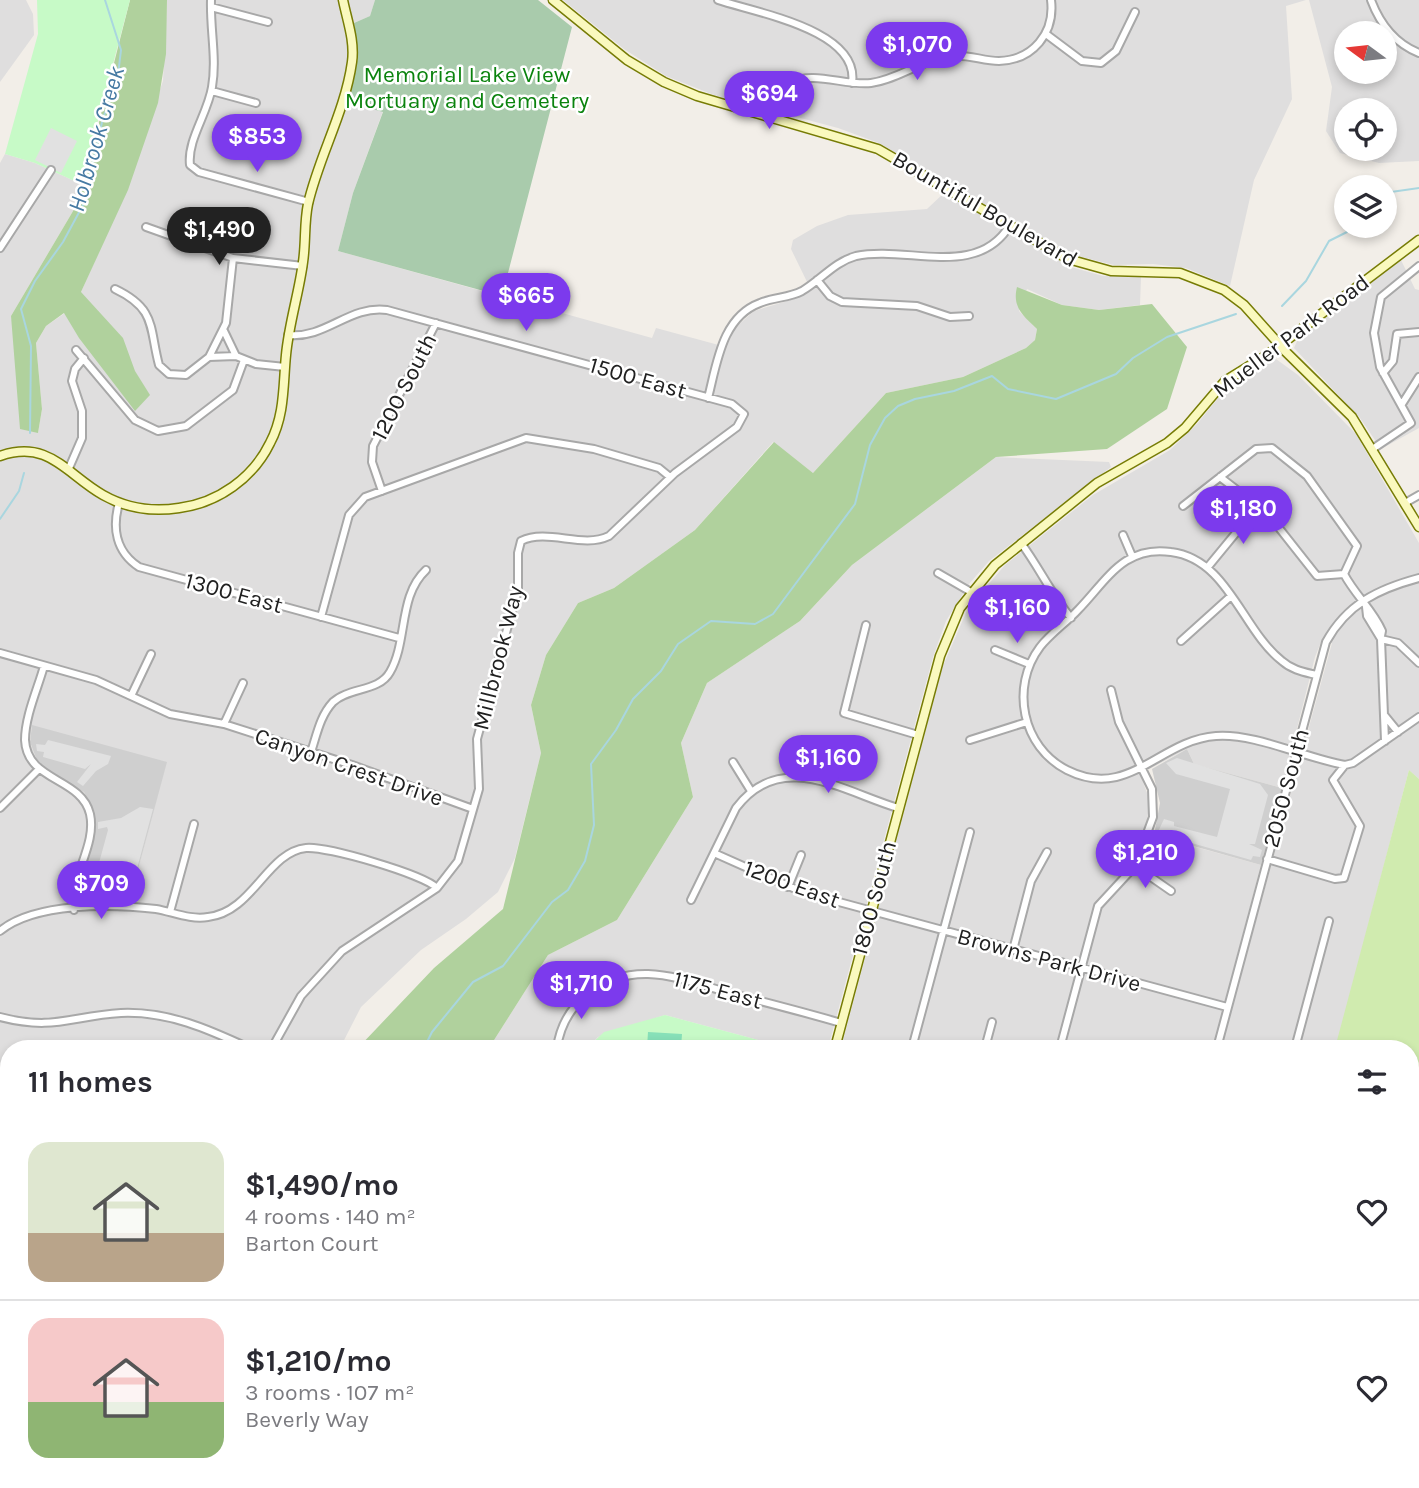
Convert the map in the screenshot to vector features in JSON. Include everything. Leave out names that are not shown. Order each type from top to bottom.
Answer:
[{"type":"main road","points":[[0,456],[15,452],[52,457],[88,485],[119,503],[151,509],[183,508],[214,498],[238,482],[258,462],[274,436],[282,407],[288,335],[303,266],[309,202],[334,128],[352,61],[343,0]]},
{"type":"main road","name":"Bountiful Boulevard","points":[[553,0],[621,55],[655,77],[697,96],[878,149],[1059,255],[1084,266],[1111,271],[1180,273],[1213,284],[1244,305],[1280,345],[1344,407],[1374,449],[1419,527]]},
{"type":"main road","name":"Mueller Park Road","points":[[971,592],[995,565],[1097,483],[1167,443],[1185,428],[1225,381],[1280,345],[1419,240]]},
{"type":"main road","name":"1800 South","points":[[837,1040],[948,632],[971,592]]},
{"type":"street","points":[[718,0],[827,37],[851,64],[852,83]]},
{"type":"street","points":[[769,116],[777,92],[794,80],[806,78],[852,83],[883,80],[947,57],[967,55],[996,61],[1013,59],[1034,48],[1046,34],[1052,15],[1051,0]]},
{"type":"street","points":[[1370,0],[1387,30],[1405,47],[1419,53]]},
{"type":"street","points":[[268,22],[211,4],[215,58],[212,91],[191,154],[190,166],[196,172],[309,202]]},
{"type":"street","points":[[1046,34],[1082,61],[1101,63],[1116,51],[1135,12]]},
{"type":"street","points":[[212,91],[256,103]]},
{"type":"street","points":[[0,248],[51,170]]},
{"type":"street","points":[[708,398],[724,340],[734,321],[752,306],[796,293],[844,260],[862,254],[976,254],[996,244],[1010,225]]},
{"type":"street","points":[[146,227],[233,258],[303,266]]},
{"type":"street","points":[[115,289],[133,299],[145,313],[154,331],[159,365],[165,372],[186,375],[209,357],[224,331],[230,302],[233,258]]},
{"type":"street","points":[[1374,449],[1410,426],[1411,419],[1383,373],[1374,341],[1379,301],[1390,287],[1419,266]]},
{"type":"street","points":[[817,280],[831,296],[842,302],[917,306],[950,317],[969,316]]},
{"type":"street","name":"1500 East","points":[[288,335],[316,333],[349,314],[372,309],[395,312],[735,405],[744,414]]},
{"type":"street","name":"1200 South","points":[[382,491],[372,462],[373,446],[436,323]]},
{"type":"street","points":[[224,331],[236,356]]},
{"type":"street","points":[[1383,373],[1393,361],[1397,334],[1404,331],[1419,332]]},
{"type":"street","points":[[76,350],[135,420],[146,427],[164,431],[186,426],[231,392],[244,360]]},
{"type":"street","points":[[209,357],[236,356],[244,360],[285,367]]},
{"type":"street","points":[[69,468],[82,438],[82,411],[72,381],[75,369],[84,358]]},
{"type":"street","points":[[1402,404],[1419,377]]},
{"type":"street","name":"Millbrook Way","points":[[276,1040],[301,996],[346,946],[438,888],[458,861],[480,779],[477,739],[517,592],[518,553],[522,541],[534,537],[592,540],[606,537],[670,477],[737,427],[744,414]]},
{"type":"street","points":[[321,617],[351,510],[361,500],[382,491],[526,439],[594,449],[656,466],[670,477]]},
{"type":"street","points":[[1183,506],[1256,449],[1264,447],[1276,450],[1315,486],[1357,545],[1344,574]]},
{"type":"street","points":[[1220,477],[1277,524],[1317,576],[1344,574]]},
{"type":"street","points":[[1405,503],[1419,495]]},
{"type":"street","name":"1300 East","points":[[119,503],[116,517],[117,539],[125,555],[139,566],[399,638]]},
{"type":"street","points":[[1207,568],[1258,506]]},
{"type":"street","points":[[1123,535],[1132,556]]},
{"type":"street","points":[[1021,543],[1037,564],[1051,594],[1071,618]]},
{"type":"street","points":[[1316,675],[1282,662],[1207,568],[1191,557],[1155,551],[1132,556],[1112,569],[1071,618],[1046,639],[1029,664],[1023,693],[1027,722],[1035,741],[1046,755],[1073,773],[1093,779],[1111,779],[1183,746],[1216,736],[1241,738],[1345,765]]},
{"type":"street","points":[[311,752],[321,719],[332,704],[347,693],[377,683],[386,677],[411,592],[426,570]]},
{"type":"street","points":[[938,573],[971,592]]},
{"type":"street","points":[[1344,574],[1380,626],[1385,741]]},
{"type":"street","name":"2050 South","points":[[1219,1040],[1316,675],[1332,632],[1363,604],[1390,586],[1419,578]]},
{"type":"street","points":[[1181,641],[1231,596]]},
{"type":"street","points":[[866,625],[844,713],[918,735]]},
{"type":"street","points":[[1381,637],[1398,643],[1419,663]]},
{"type":"street","points":[[995,650],[1029,664]]},
{"type":"street","name":"Canyon Crest Drive","points":[[0,653],[96,680],[170,714],[224,724],[473,809]]},
{"type":"street","points":[[131,696],[151,654]]},
{"type":"street","points":[[44,666],[26,733],[28,754],[39,769],[78,794],[90,815],[89,834],[72,895],[74,910]]},
{"type":"street","name":"Canyon Crest Drive","points":[[224,724],[243,683]]},
{"type":"street","points":[[1062,1040],[1098,906],[1135,866],[1148,838],[1154,809],[1152,789],[1119,722],[1111,690]]},
{"type":"street","points":[[1385,716],[1398,732]]},
{"type":"street","points":[[1267,859],[1335,879],[1344,878],[1360,826],[1333,785],[1335,777],[1345,765],[1419,717]]},
{"type":"street","points":[[970,740],[1027,722]]},
{"type":"street","points":[[733,762],[751,791]]},
{"type":"street","points":[[0,808],[39,769]]},
{"type":"street","points":[[691,900],[736,808],[751,791],[780,780],[813,779],[835,783],[874,801],[898,808]]},
{"type":"street","points":[[170,912],[194,824]]},
{"type":"street","points":[[914,1040],[970,832]]},
{"type":"street","points":[[0,931],[30,915],[74,910],[123,907],[206,918],[228,911],[287,855],[308,848],[419,876],[438,888]]},
{"type":"street","points":[[1013,950],[1031,881],[1046,852]]},
{"type":"street","name":"1200 East","points":[[714,853],[788,887],[871,912]]},
{"type":"street","points":[[788,887],[801,855]]},
{"type":"street","points":[[1135,866],[1171,891]]},
{"type":"street","name":"Browns Park Drive","points":[[871,912],[1227,1007]]},
{"type":"street","points":[[1297,1040],[1329,921]]},
{"type":"street","name":"1175 East","points":[[560,1040],[567,1017],[595,988],[637,974],[662,976],[841,1023]]},
{"type":"street","points":[[0,1017],[50,1025],[102,1015],[155,1015],[194,1024],[231,1040]]},
{"type":"street","points":[[987,1040],[992,1022]]},
{"type":"shaded area","points":[[0,0],[26,0],[33,14],[34,35],[0,82]]},
{"type":"shaded area","points":[[167,0],[375,0],[370,16],[354,23],[358,57],[348,101],[383,111],[353,193],[338,251],[652,338],[656,328],[726,347],[736,327],[754,311],[797,298],[811,290],[791,249],[793,240],[817,226],[848,215],[927,209],[944,193],[1071,267],[1103,276],[1141,277],[1140,305],[1099,310],[1062,305],[1027,289],[1019,311],[1037,329],[1035,340],[1026,348],[963,377],[886,393],[813,473],[773,442],[695,530],[614,588],[578,603],[546,655],[531,705],[541,753],[515,858],[498,892],[466,919],[421,950],[361,1007],[344,1040],[0,1040],[0,163],[5,154],[35,163],[81,184],[79,201],[11,316],[38,433],[42,409],[36,343],[46,326],[65,313],[81,292],[117,211],[163,81]],"holes":[[[32,726],[166,763],[129,903],[87,904],[78,896],[95,831],[95,813],[84,792],[51,773],[36,758],[30,742]]]},
{"type":"shaded area","points":[[563,0],[1306,0],[1286,6],[1292,99],[1254,180],[1230,286],[1186,268],[1153,264],[1114,265],[1070,254],[879,143],[838,128],[714,95],[666,76],[624,49]]},
{"type":"shaded area","points":[[1309,0],[1419,0],[1419,161],[1379,163],[1371,161],[1397,161],[1397,98],[1334,98],[1334,144],[1326,131],[1332,87]]},
{"type":"shaded area","points":[[51,128],[77,141],[61,173],[35,160]]},
{"type":"shaded area","points":[[1401,260],[1415,289],[1419,290],[1419,428],[1381,449],[1360,418],[1294,348],[1298,339]]},
{"type":"shaded area","points":[[1276,359],[1298,375],[1356,434],[1419,543],[1419,779],[1409,770],[1338,1040],[1223,1040],[1332,643],[1323,637],[1315,657],[1282,788],[1194,764],[1187,749],[1140,774],[1150,801],[1145,833],[1261,865],[1215,1040],[843,1040],[943,666],[968,608],[1005,565],[1093,495],[1170,450],[1197,424],[1224,391]]},
{"type":"shaded area","points":[[996,457],[1109,462],[1111,467],[989,561],[969,584],[946,621],[933,657],[830,1040],[758,1040],[665,1015],[595,1040],[494,1040],[548,955],[617,920],[693,797],[681,743],[707,683],[800,621],[852,565]]},
{"type":"shaded area","points":[[32,725],[167,762],[129,903],[84,904],[78,899],[95,831],[95,813],[84,792],[46,770],[36,758],[30,742]]},
{"type":"shaded area","points":[[48,740],[111,756],[108,764],[96,771],[83,786],[77,782],[91,764],[85,769],[43,757],[44,752],[37,751],[36,744],[45,745]]},
{"type":"shaded area","points":[[1187,749],[1194,764],[1282,788],[1261,865],[1154,835],[1160,803],[1152,769]]},
{"type":"shaded area","points":[[1177,758],[1260,784],[1268,795],[1255,844],[1249,844],[1262,850],[1260,857],[1253,856],[1251,860],[1174,838],[1174,833],[1158,832],[1164,819],[1174,822],[1174,826],[1217,837],[1230,789],[1176,774],[1166,763]]},
{"type":"shaded area","points":[[140,807],[153,809],[131,891],[87,880],[88,873],[96,874],[108,830],[107,827],[98,829],[98,822],[121,818]]},
{"type":"green space","points":[[37,0],[130,0],[81,184],[35,163],[5,154],[38,34]]},
{"type":"green space","points":[[130,0],[167,0],[166,54],[158,103],[128,190],[81,292],[123,338],[135,371],[150,395],[135,411],[79,338],[64,313],[46,326],[36,343],[42,409],[38,433],[20,429],[11,316],[79,201]]},
{"type":"green space","name":"Memorial Lake View Mortuary and Cemetery","points":[[375,0],[538,0],[572,27],[502,296],[338,251],[353,193],[383,112],[348,102],[358,57],[354,23],[370,16]]},
{"type":"green space","points":[[1017,287],[1062,305],[1099,310],[1152,304],[1187,347],[1167,409],[1107,449],[996,457],[852,565],[800,621],[707,683],[681,743],[693,797],[617,920],[548,955],[494,1040],[366,1040],[434,968],[503,909],[541,753],[531,705],[546,655],[578,603],[614,588],[695,530],[774,442],[813,473],[886,393],[963,377],[1026,348],[1035,340],[1037,329],[1017,306]]},
{"type":"green space","points":[[1409,770],[1419,779],[1419,1040],[1337,1040]]},
{"type":"green space","points":[[665,1015],[758,1040],[596,1040],[604,1032]]},
{"type":"green space","points":[[648,1032],[682,1034],[682,1040],[648,1040]]},
{"type":"waterway","name":"Holbrook Creek","points":[[30,433],[31,346],[21,309],[35,281],[63,242],[83,205],[103,118],[117,83],[121,50],[105,0]]},
{"type":"waterway","points":[[1397,191],[1419,188]]},
{"type":"waterway","points":[[1282,306],[1306,281],[1329,241],[1335,238]]},
{"type":"waterway","points":[[428,1040],[473,982],[503,966],[552,902],[568,890],[585,861],[594,825],[591,764],[616,730],[633,699],[661,671],[678,644],[711,621],[755,624],[773,614],[855,504],[870,445],[885,418],[898,406],[915,399],[954,391],[992,376],[1008,389],[1056,399],[1116,374],[1133,358],[1167,337],[1236,314]]},
{"type":"waterway","name":"Holbrook Creek","points":[[0,519],[19,491],[24,473]]}]
